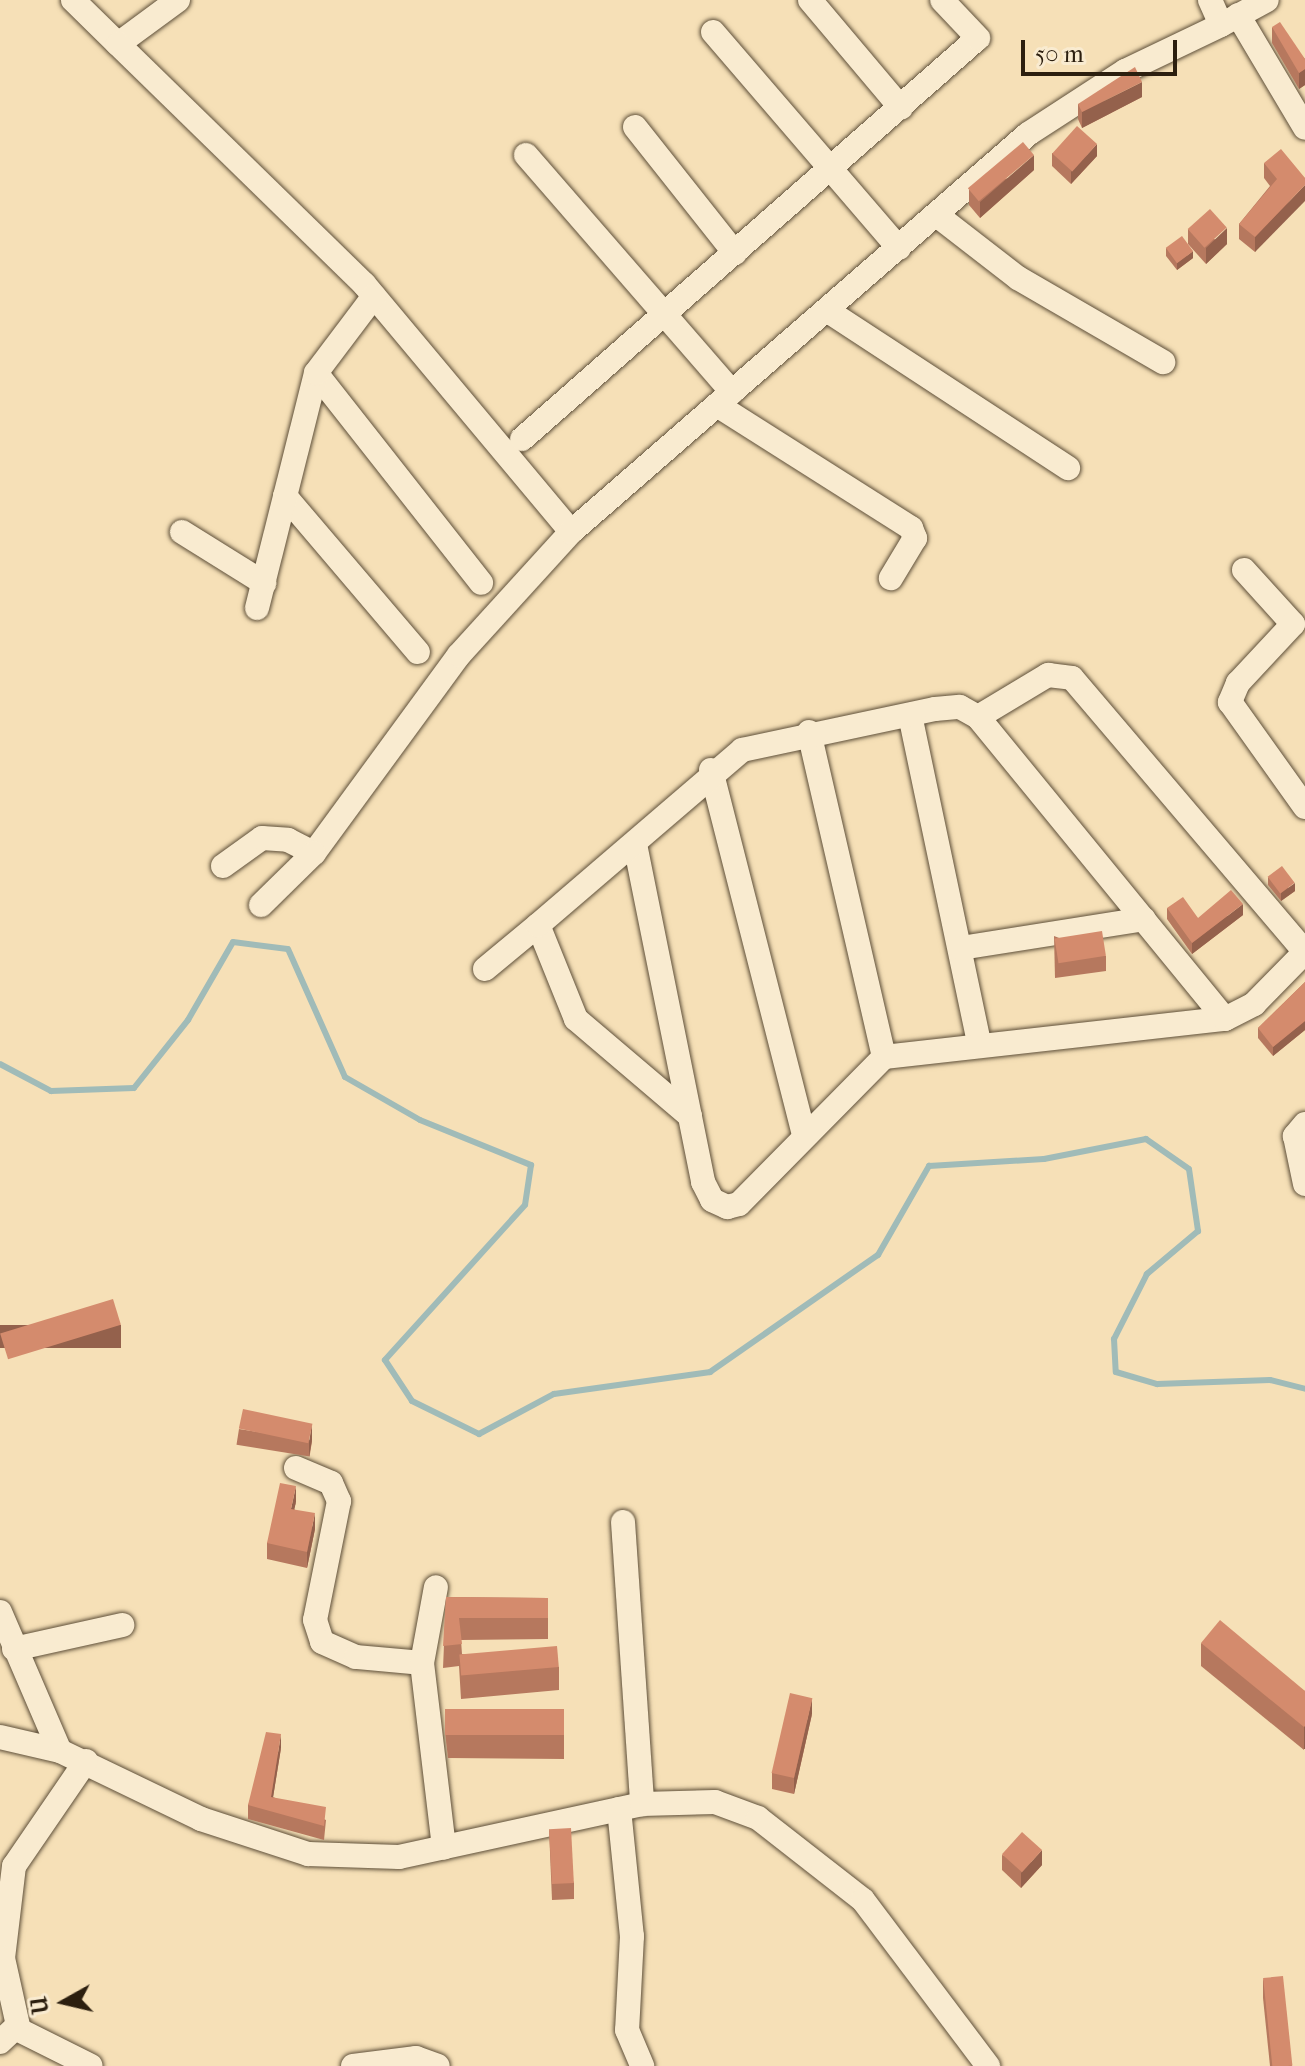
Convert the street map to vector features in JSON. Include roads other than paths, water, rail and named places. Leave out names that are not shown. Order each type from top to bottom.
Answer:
[{"type":"street","points":[[73,0],[374,296],[571,532]]},
{"type":"street","points":[[118,44],[178,0]]},
{"type":"street","points":[[810,0],[901,108]]},
{"type":"street","points":[[522,439],[978,38],[942,0]]},
{"type":"street","points":[[1210,0],[1230,20],[1305,128]]},
{"type":"street","points":[[261,905],[314,853],[459,655],[571,532],[1066,105],[1267,0]]},
{"type":"street","points":[[713,32],[899,248]]},
{"type":"street","points":[[635,127],[735,253]]},
{"type":"street","points":[[526,155],[665,315],[724,398],[911,528],[915,538],[891,578]]},
{"type":"street","points":[[938,216],[1018,278],[1163,362]]},
{"type":"street","points":[[257,608],[316,373],[374,296]]},
{"type":"street","points":[[828,311],[1068,468]]},
{"type":"street","points":[[316,373],[481,583]]},
{"type":"street","points":[[285,496],[418,652]]},
{"type":"street","points":[[182,532],[264,583]]},
{"type":"street","points":[[1244,570],[1299,616],[1238,683],[1230,702],[1305,807]]},
{"type":"street","points":[[635,844],[707,1195],[727,1207],[739,1204],[884,1057],[1225,1019],[1254,1004],[1305,952],[1072,678],[1048,675],[978,717]]},
{"type":"street","points":[[485,969],[635,844],[711,770],[762,741],[952,707],[978,717],[1225,1019]]},
{"type":"street","points":[[910,715],[980,1046]]},
{"type":"street","points":[[809,732],[884,1057]]},
{"type":"street","points":[[711,770],[804,1136]]},
{"type":"street","points":[[223,866],[262,838],[288,840],[314,853]]},
{"type":"street","points":[[961,948],[1144,919]]},
{"type":"street","points":[[538,925],[576,1019],[690,1116]]},
{"type":"street","points":[[1305,1124],[1295,1136],[1305,1184]]},
{"type":"street","points":[[296,1468],[331,1483],[339,1501],[315,1620],[322,1642],[356,1657],[422,1663]]},
{"type":"street","points":[[623,1522],[632,1936],[627,2030],[642,2066]]},
{"type":"street","points":[[436,1587],[422,1663],[444,1848]]},
{"type":"street","points":[[0,1612],[60,1751]]},
{"type":"street","points":[[14,1649],[122,1625]]},
{"type":"street","points":[[0,1737],[60,1751],[86,1761],[269,1847],[377,1859],[444,1848],[630,1806],[715,1802],[758,1818],[830,1870],[895,1935],[988,2066]]},
{"type":"street","points":[[86,1761],[14,1866],[2,1959],[8,2034],[91,2066]]},
{"type":"street","points":[[353,2066],[416,2058],[438,2066]]},
{"type":"waterway","points":[[0,1064],[51,1091],[134,1088],[188,1020],[233,942],[288,949],[345,1077],[420,1120],[531,1165],[525,1205],[385,1360],[412,1401],[479,1434],[554,1394],[710,1372],[878,1255],[929,1166],[1044,1159],[1146,1139],[1189,1169],[1198,1231],[1147,1274],[1114,1339],[1116,1372],[1157,1384],[1270,1380],[1305,1389]]}]
